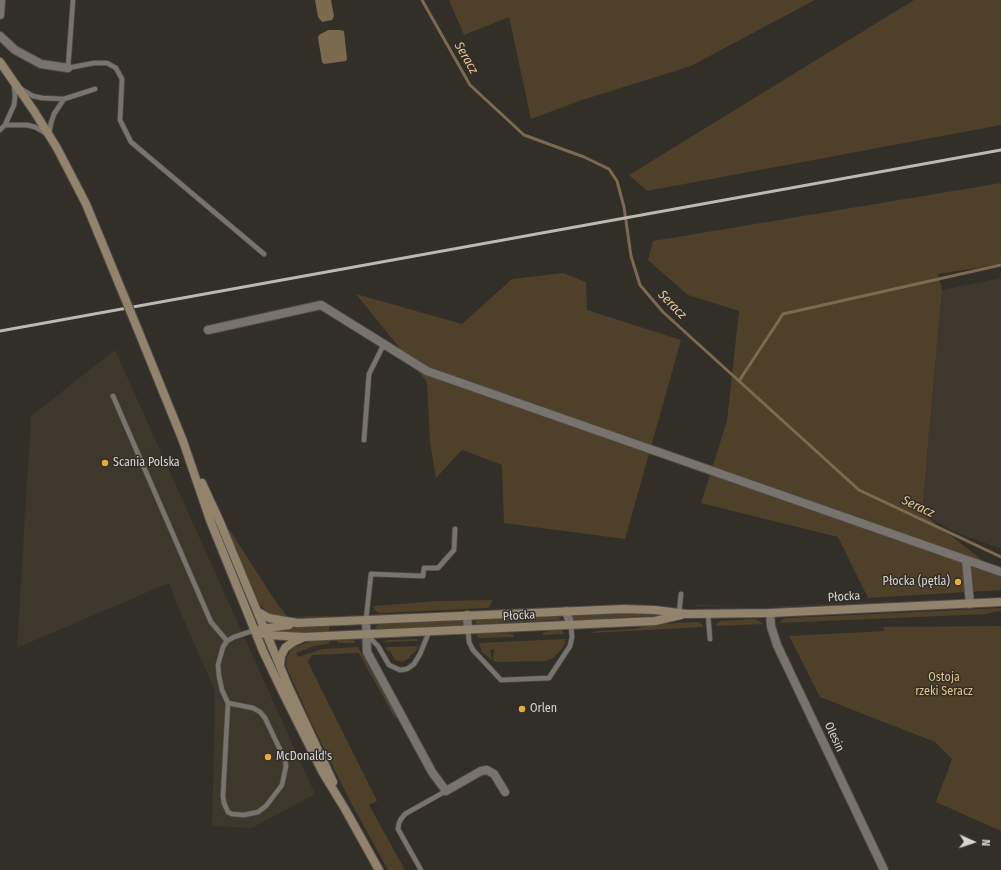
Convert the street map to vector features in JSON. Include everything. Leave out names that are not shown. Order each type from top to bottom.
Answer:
[{"type":"main road","points":[[0,62],[13,79],[49,135],[86,204],[183,441],[220,522],[280,666],[345,808]]},
{"type":"main road","points":[[183,441],[210,520],[255,630],[282,691],[323,773],[345,808],[379,870]]},
{"type":"main road","name":"Płocka","points":[[258,612],[269,618],[297,623],[624,609],[655,610],[681,614],[770,613],[1001,602]]},
{"type":"main road","name":"Płocka","points":[[255,630],[304,637],[655,621],[681,614]]},
{"type":"main road","name":"Płocka","points":[[266,632],[297,623]]},
{"type":"main road","name":"Płocka","points":[[280,666],[285,648],[304,637]]},
{"type":"street","points":[[0,14],[1,0]]},
{"type":"street","points":[[0,36],[15,50],[41,64],[68,68]]},
{"type":"street","points":[[208,330],[321,305],[427,371],[1001,572]]},
{"type":"street","points":[[966,560],[970,604]]},
{"type":"street","points":[[566,611],[571,626]]},
{"type":"street","name":"Olesin","points":[[770,613],[771,626],[777,645],[884,870]]},
{"type":"street","points":[[468,615],[468,630]]},
{"type":"street","points":[[366,620],[367,652],[432,772],[446,791],[481,771],[487,770],[494,774],[505,792]]},
{"type":"lane","points":[[73,0],[68,68],[94,63],[107,63],[116,68],[122,79],[120,120],[131,142],[264,254]]},
{"type":"lane","points":[[0,130],[5,125],[16,97],[13,79]]},
{"type":"lane","points":[[19,88],[33,96],[64,99],[95,89]]},
{"type":"lane","points":[[5,125],[27,125],[35,127],[49,135],[54,114],[64,99]]},
{"type":"lane","points":[[364,440],[369,374],[384,344]]},
{"type":"lane","points":[[113,396],[211,622],[227,641]]},
{"type":"lane","points":[[366,620],[371,574],[423,576],[424,568],[438,568],[454,550],[455,528]]},
{"type":"lane","points":[[681,594],[681,614]]},
{"type":"lane","points":[[708,614],[710,639]]},
{"type":"lane","points":[[468,630],[469,642],[473,650],[501,680],[550,678],[570,646],[572,637],[571,626]]},
{"type":"lane","points":[[228,703],[254,708],[260,712],[285,760],[286,766],[282,785],[266,806],[258,812],[244,815],[232,814],[228,812],[224,803],[223,796],[228,703],[219,676],[218,665],[219,656],[227,641],[255,630]]},
{"type":"lane","points":[[366,634],[378,646],[389,665],[400,670],[407,669],[414,664],[429,632]]},
{"type":"lane","points":[[421,870],[398,829],[399,823],[401,818],[406,814],[446,791]]},
{"type":"shaded area","points":[[315,0],[331,0],[334,16],[332,20],[322,22],[318,17]]},
{"type":"shaded area","points":[[328,30],[344,31],[346,61],[324,64],[322,62],[318,38],[319,35]]},
{"type":"shaded area","points":[[1001,278],[1001,549],[952,531],[922,513],[942,290]]},
{"type":"shaded area","points":[[115,350],[315,794],[252,828],[212,826],[215,691],[169,583],[17,648],[31,416]]},
{"type":"green space","points":[[449,0],[815,0],[691,66],[579,101],[531,119],[509,17],[464,35]]},
{"type":"green space","points":[[914,0],[1001,0],[1001,125],[647,191],[629,175]]},
{"type":"green space","points":[[1001,183],[1001,264],[938,274],[942,290],[922,513],[1001,575],[1001,590],[868,598],[838,537],[701,503],[727,421],[739,311],[688,295],[648,260],[653,241]]},
{"type":"green space","points":[[563,273],[586,282],[587,310],[681,340],[625,539],[504,523],[502,465],[462,450],[436,478],[430,442],[427,382],[356,294],[462,324],[512,279]]},
{"type":"green space","points":[[229,529],[278,605],[288,617],[329,617],[288,618],[272,615],[265,610],[259,603],[228,530]]},
{"type":"green space","points":[[957,598],[781,607],[771,607]]},
{"type":"green space","points":[[492,600],[490,607],[487,608],[380,613],[374,610],[373,606],[438,601]]},
{"type":"green space","points":[[691,605],[756,607],[701,606]]},
{"type":"green space","points":[[1001,608],[1001,611],[985,614],[779,623],[783,619],[788,618]]},
{"type":"green space","points":[[574,615],[672,615],[574,620],[572,618]]},
{"type":"green space","points":[[558,616],[560,618],[559,620],[475,623],[476,620]]},
{"type":"green space","points":[[754,619],[763,624],[715,626],[720,621]]},
{"type":"green space","points":[[461,620],[463,622],[461,625],[377,629],[375,627],[379,624]]},
{"type":"green space","points":[[697,622],[702,624],[703,627],[590,633],[597,631],[634,629],[656,624]]},
{"type":"green space","points":[[329,626],[329,631],[287,633],[282,630],[286,628]]},
{"type":"green space","name":"Ostoja rzeki Seracz","points":[[1001,626],[1001,831],[936,802],[952,759],[935,742],[820,697],[789,636],[885,631],[883,627]]},
{"type":"green space","points":[[559,628],[564,634],[543,635],[542,633]]},
{"type":"green space","points":[[477,633],[513,634],[514,637],[478,638]]},
{"type":"green space","points":[[337,638],[350,638],[356,643],[339,643],[337,642]]},
{"type":"green space","points":[[329,639],[330,642],[328,644],[314,646],[296,653],[298,657],[323,649],[358,647],[397,716],[395,718],[359,653],[312,655],[308,662],[377,801],[369,805],[405,870],[388,870],[349,799],[311,722],[286,666],[287,657],[292,648],[312,641]]},
{"type":"green space","points":[[417,639],[419,641],[384,642],[387,640]]},
{"type":"green space","points":[[565,639],[565,644],[561,650],[553,658],[546,661],[496,662],[493,660],[494,649],[490,650],[492,660],[482,652],[479,643]]},
{"type":"green space","points":[[418,646],[410,658],[402,662],[395,660],[390,651],[387,651],[385,647]]},
{"type":"waterway","name":"Seracz","points":[[422,0],[470,85],[524,135],[584,157],[609,169],[617,181],[624,207],[631,256],[640,285],[663,312],[859,490],[1001,557]]},
{"type":"waterway","points":[[739,381],[783,314],[1001,265]]},
{"type":"railway","points":[[0,331],[1001,150]]},
{"type":"place","name":"Scania Polska","points":[[105,463]]},
{"type":"place","name":"Płocka (pętla)","points":[[958,582]]},
{"type":"place","name":"Orlen","points":[[522,709]]},
{"type":"place","name":"McDonald's","points":[[268,757]]}]
